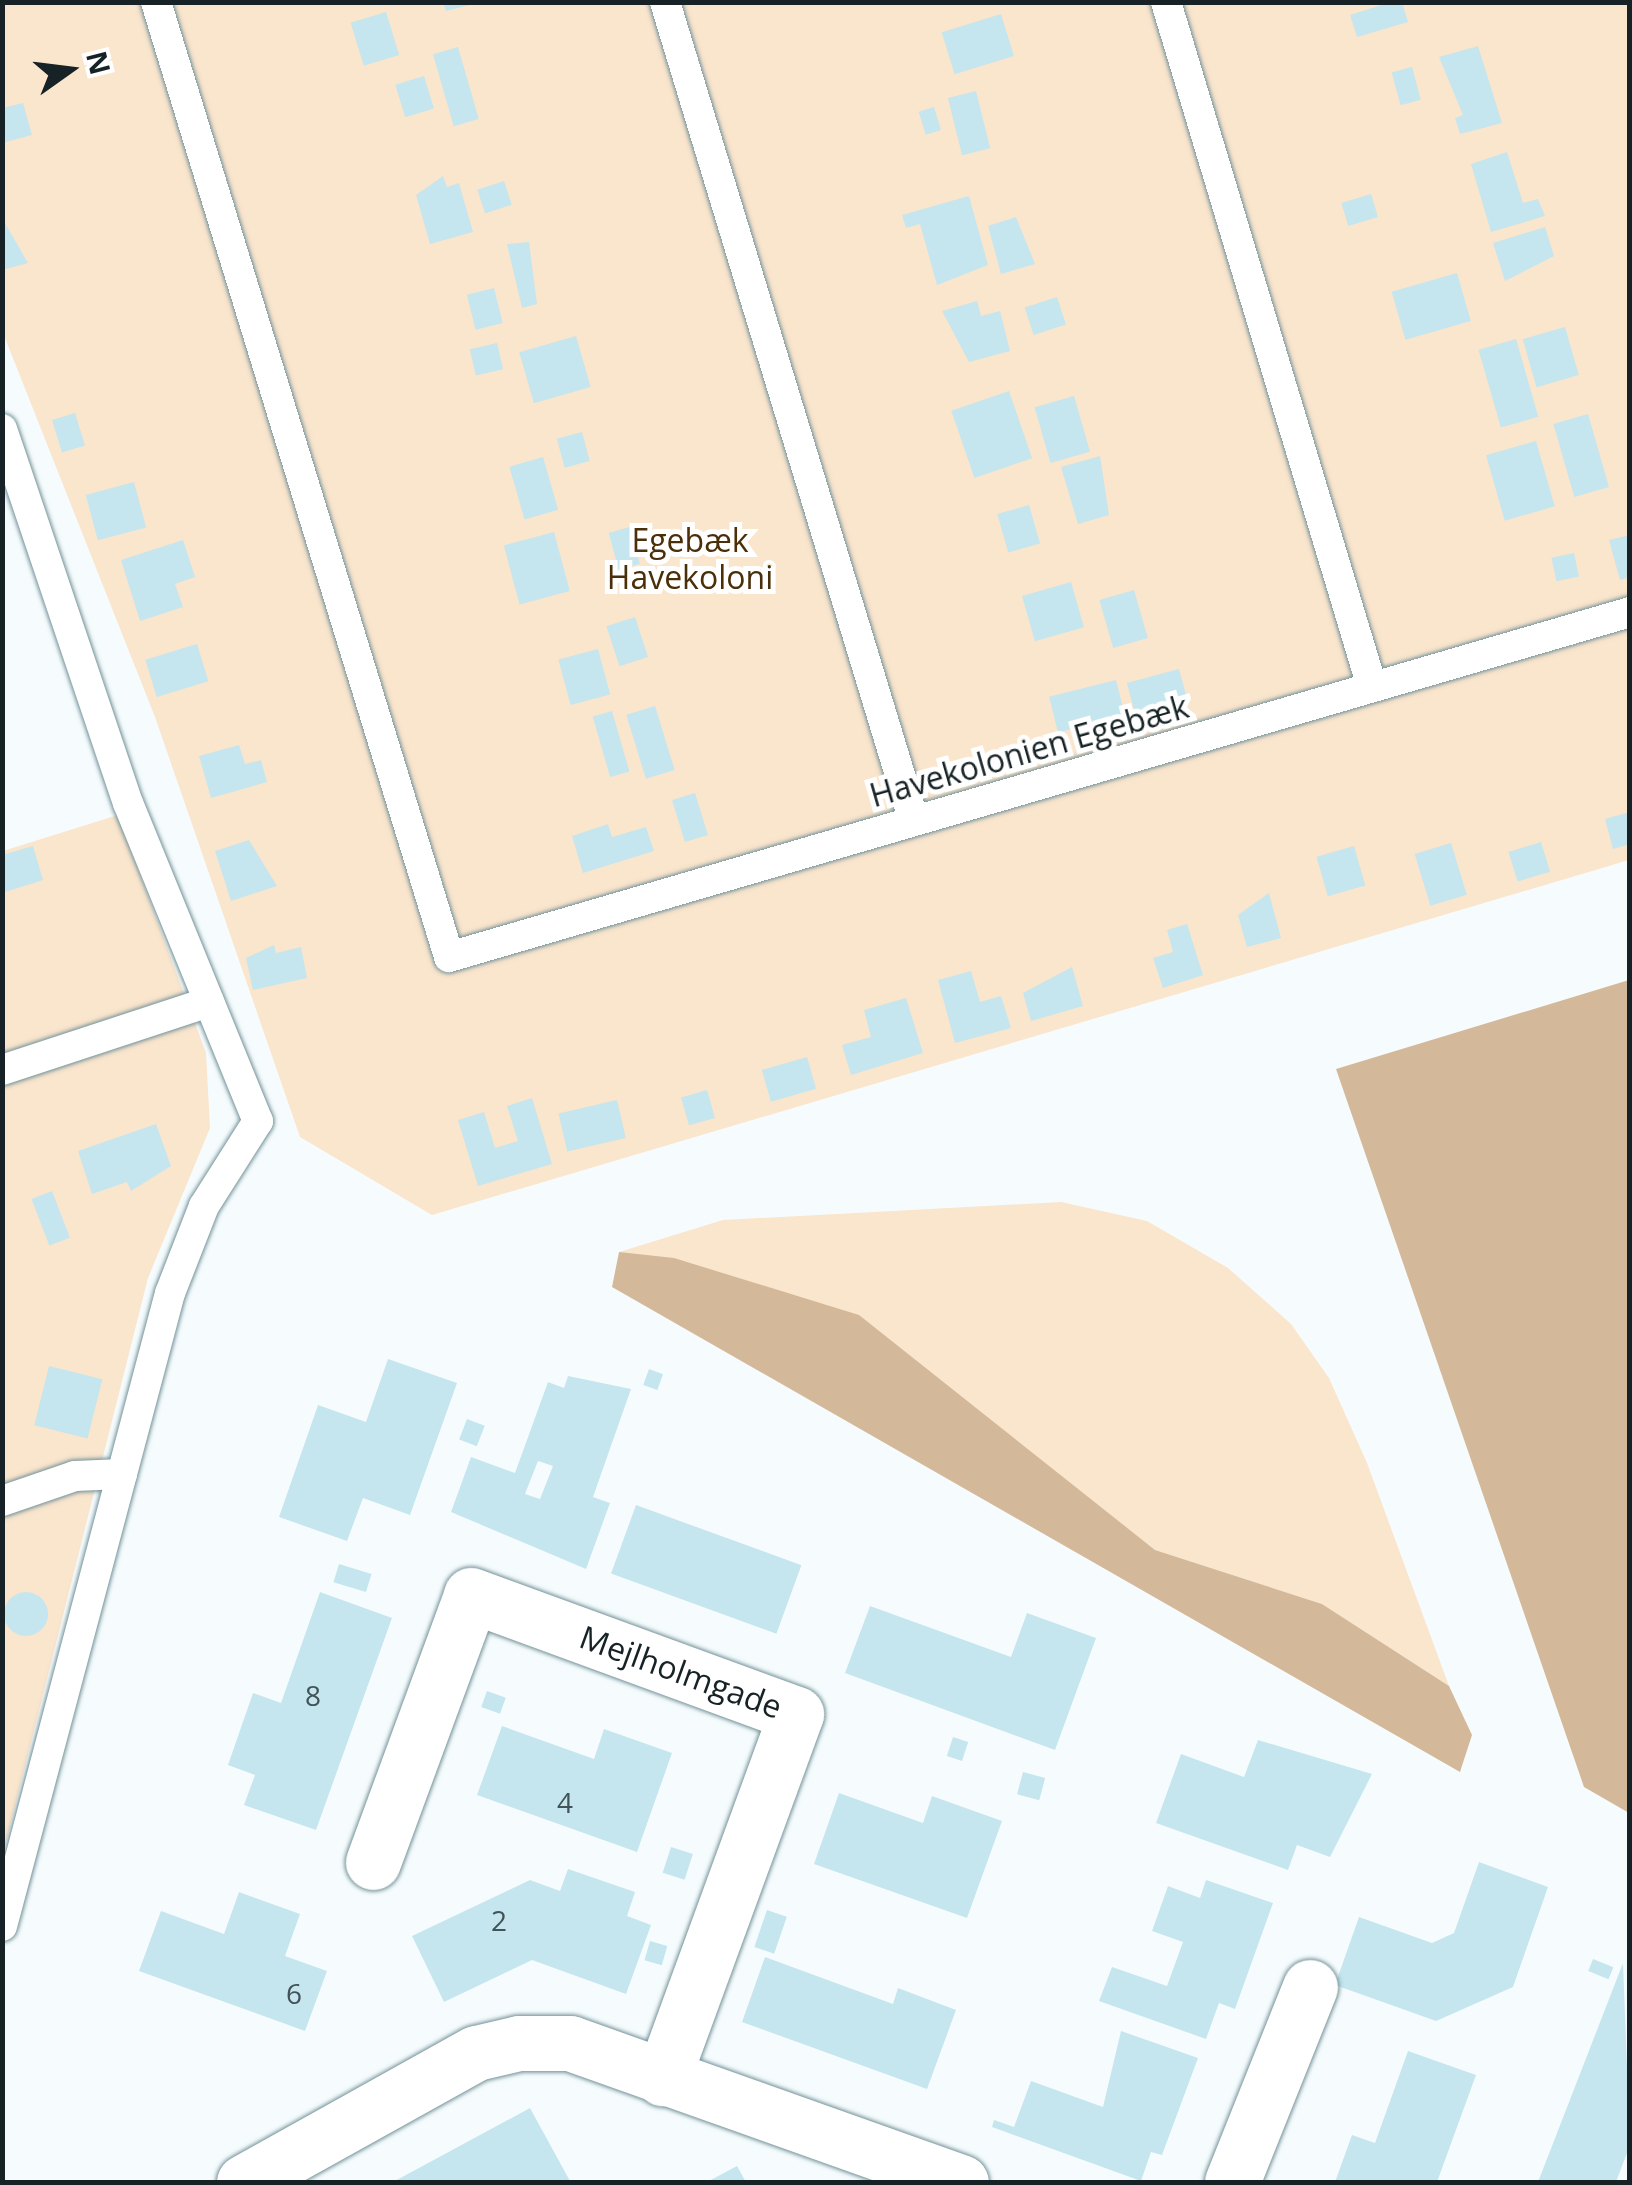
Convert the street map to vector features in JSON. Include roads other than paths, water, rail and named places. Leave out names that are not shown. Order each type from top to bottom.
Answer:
[{"type":"street","name":"Mejlholmgade","points":[[373,1862],[471,1594],[796,1714],[663,2078]]},
{"type":"street","points":[[1232,2182],[1310,1987]]},
{"type":"street","points":[[244,2182],[490,2050],[570,2043],[663,2078],[846,2163],[961,2182]]},
{"type":"lane","name":"Havekolonien Egebæk","points":[[156,2],[449,957],[1630,612]]},
{"type":"lane","points":[[665,2],[914,821]]},
{"type":"lane","points":[[1166,2],[1372,687]]},
{"type":"lane","points":[[2,429],[128,802],[258,1121],[204,1206],[177,1276],[2,1926]]},
{"type":"lane","points":[[2,1070],[209,1002]]},
{"type":"lane","points":[[2,1501],[75,1476],[122,1474]]},
{"type":"park label","name":"Egebæk Havekoloni","points":[[690,560]]}]
